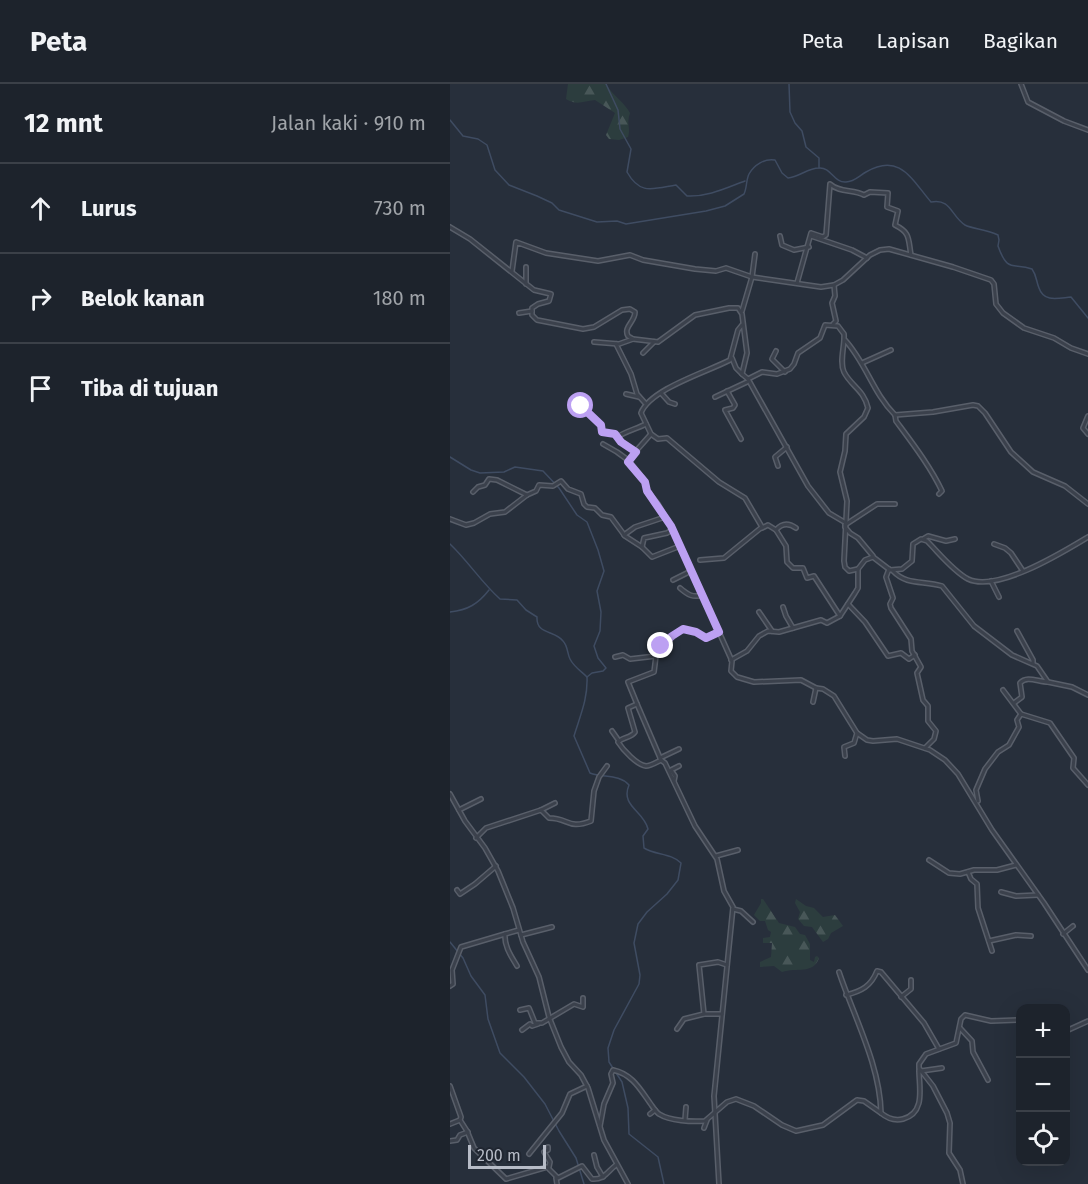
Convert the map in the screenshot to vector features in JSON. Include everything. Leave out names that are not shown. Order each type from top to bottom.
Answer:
[{"type":"street","points":[[1021,84],[1028,102],[1088,130]]},
{"type":"street","points":[[797,283],[812,233],[823,237],[826,235],[830,184],[842,191],[859,192],[864,195],[870,192],[889,194],[887,207],[898,211],[895,226],[903,229],[910,240],[911,256]]},
{"type":"street","points":[[450,227],[462,233],[526,284],[539,292],[550,292],[552,296],[549,301],[534,306],[532,311],[537,320],[582,329],[594,327],[622,310],[630,309],[635,315],[626,333],[633,339]]},
{"type":"street","points":[[780,236],[781,244],[791,250],[808,247]]},
{"type":"street","points":[[811,237],[852,250],[867,258]]},
{"type":"street","points":[[512,271],[516,242],[546,253],[572,257],[607,261],[630,255],[643,260],[708,270],[726,268],[752,277],[821,287],[834,285],[852,274],[867,258],[886,249],[991,280],[994,284],[996,304],[1017,324],[1088,354]]},
{"type":"street","points":[[742,374],[747,357],[742,311],[752,277],[755,254]]},
{"type":"street","points":[[526,267],[526,284]]},
{"type":"street","points":[[833,324],[836,322],[832,303],[835,296],[834,285]]},
{"type":"street","points":[[594,342],[616,344],[633,339],[661,341],[695,315],[735,307],[742,311]]},
{"type":"street","points":[[519,313],[532,311]]},
{"type":"street","points":[[743,323],[738,330],[731,357],[727,361],[661,393],[645,403],[641,413],[651,434],[657,439],[666,438],[713,475],[718,482],[745,498],[762,529]]},
{"type":"street","points":[[715,396],[762,372],[777,374],[786,372],[794,364],[798,353],[820,338],[825,325],[833,324],[841,329],[844,339],[861,363],[872,385],[932,470],[942,491],[939,494]]},
{"type":"street","points":[[844,339],[842,365],[844,371],[858,388],[868,408],[864,417],[844,437],[845,451],[840,472],[847,501],[844,565],[849,571],[858,569]]},
{"type":"street","points":[[643,353],[654,342]]},
{"type":"street","points":[[616,344],[631,374],[639,397],[645,403]]},
{"type":"street","points":[[861,363],[891,350]]},
{"type":"street","points":[[776,351],[772,359],[786,372]]},
{"type":"street","points":[[731,357],[736,368],[748,381],[808,486],[829,513],[845,525],[874,557],[903,579],[914,583],[942,586],[974,626],[1012,655],[1033,663],[1048,682]]},
{"type":"street","points":[[728,391],[735,405],[725,410],[741,439]]},
{"type":"street","points":[[661,393],[669,402],[675,404]]},
{"type":"street","points":[[626,394],[639,397]]},
{"type":"street","points":[[581,406],[601,425],[602,432],[615,434],[636,452]]},
{"type":"street","points":[[895,415],[978,406],[1011,452],[1033,472],[1065,486],[1088,504]]},
{"type":"street","points":[[1088,416],[1083,428],[1088,434]]},
{"type":"street","points":[[617,437],[646,424]]},
{"type":"street","points":[[628,460],[651,434]]},
{"type":"street","points":[[603,444],[616,450],[628,460],[645,482],[647,491],[673,529],[732,660],[731,671],[737,677],[761,682],[799,679],[834,696],[857,733],[869,741],[897,738],[936,753],[952,767],[992,830],[1088,970]]},
{"type":"street","points":[[778,466],[775,457],[786,447]]},
{"type":"street","points":[[473,492],[485,485],[489,479],[497,480],[527,495]]},
{"type":"street","points":[[450,519],[466,525],[474,523],[490,514],[505,512],[536,491],[539,484],[553,486],[560,481],[568,489],[581,494],[587,507],[595,508],[602,515],[611,518],[624,535],[652,557],[680,546]]},
{"type":"street","points":[[845,525],[877,504],[895,504]]},
{"type":"street","points":[[624,535],[635,527],[666,517]]},
{"type":"street","points":[[776,530],[783,525],[791,524],[796,528]]},
{"type":"street","points":[[700,560],[724,558],[768,525],[776,530],[787,548],[788,562],[793,568],[803,568],[808,578],[813,576],[840,616]]},
{"type":"street","points":[[642,547],[644,538],[667,533],[673,529]]},
{"type":"street","points":[[891,570],[898,571],[910,564],[914,557],[913,544],[917,540],[928,536],[946,541],[955,539]]},
{"type":"street","points":[[922,539],[968,579],[991,581],[1001,580],[1023,571],[1088,537]]},
{"type":"street","points":[[994,544],[1010,552],[1023,571]]},
{"type":"street","points":[[732,660],[753,646],[759,636],[771,631],[780,632],[820,620],[830,622],[840,616],[858,588],[858,569],[865,560],[874,557]]},
{"type":"street","points":[[891,570],[886,577],[894,598],[890,604],[891,608],[911,639],[912,651],[921,667],[917,675],[923,700],[927,705],[928,718],[936,731],[934,739],[926,748]]},
{"type":"street","points":[[673,580],[692,572]]},
{"type":"street","points":[[991,581],[999,597]]},
{"type":"street","points":[[680,588],[694,597],[703,595]]},
{"type":"street","points":[[848,604],[865,622],[887,656],[901,653],[909,659],[915,655]]},
{"type":"street","points":[[783,607],[793,628]]},
{"type":"street","points":[[759,612],[771,631]]},
{"type":"street","points":[[719,632],[706,638],[696,632],[683,629],[663,643],[657,651],[654,672],[628,682],[661,759],[695,826],[716,856],[724,891],[733,909],[715,1080],[719,1184]]},
{"type":"street","points":[[1017,630],[1034,660],[1033,663]]},
{"type":"street","points":[[615,657],[623,655],[630,659],[656,656]]},
{"type":"street","points":[[1014,703],[1022,697],[1020,683],[1028,678],[1072,687],[1088,695]]},
{"type":"street","points":[[813,702],[816,688]]},
{"type":"street","points":[[1003,690],[1021,714],[1050,723],[1074,758],[1073,768],[1088,785]]},
{"type":"street","points":[[619,741],[635,734],[628,708],[637,704]]},
{"type":"street","points":[[980,808],[976,795],[985,769],[995,756],[1010,743],[1019,727],[1017,720],[1021,714]]},
{"type":"street","points":[[612,731],[626,753],[644,766],[649,766],[679,749]]},
{"type":"street","points":[[845,756],[844,747],[857,739],[857,733]]},
{"type":"street","points":[[541,810],[549,818],[558,818],[573,826],[591,821],[594,791],[599,777],[607,766]]},
{"type":"street","points":[[674,783],[675,776],[671,770],[680,766]]},
{"type":"street","points":[[450,794],[496,866],[539,977],[549,1017],[566,1057],[587,1086],[599,1128],[616,1165],[628,1184]]},
{"type":"street","points":[[459,810],[481,799]]},
{"type":"street","points":[[477,838],[486,828],[541,810],[555,803]]},
{"type":"street","points":[[716,856],[738,850]]},
{"type":"street","points":[[928,860],[950,873],[960,874],[997,870],[1016,865]]},
{"type":"street","points":[[457,890],[460,894],[496,866]]},
{"type":"street","points":[[968,872],[977,884],[978,906],[992,951]]},
{"type":"street","points":[[1001,892],[1016,896],[1038,895]]},
{"type":"street","points":[[733,909],[741,911],[753,922]]},
{"type":"street","points":[[1063,934],[1073,926]]},
{"type":"street","points":[[521,935],[552,927]]},
{"type":"street","points":[[450,986],[453,984],[453,966],[461,947],[519,930]]},
{"type":"street","points":[[505,934],[506,945],[517,966]]},
{"type":"street","points":[[989,941],[1016,935],[1031,936]]},
{"type":"street","points":[[704,1014],[699,964],[718,962],[727,965]]},
{"type":"street","points":[[846,995],[867,987],[878,970],[884,974],[901,997],[912,1006],[939,1049]]},
{"type":"street","points":[[839,972],[873,1064],[881,1113]]},
{"type":"street","points":[[901,997],[911,989],[911,980]]},
{"type":"street","points":[[522,1030],[530,1024],[532,1026],[542,1023],[574,1004],[583,1007],[583,998]]},
{"type":"street","points":[[520,1010],[528,1008],[535,1023],[542,1023]]},
{"type":"street","points":[[677,1029],[682,1020],[704,1014],[722,1014]]},
{"type":"street","points":[[704,1128],[707,1120],[731,1100],[740,1100],[754,1106],[782,1125],[796,1131],[823,1125],[857,1100],[864,1101],[886,1117],[900,1120],[914,1113],[920,1100],[919,1064],[926,1054],[956,1043],[961,1019],[967,1015],[991,1021],[1016,1020]]},
{"type":"street","points":[[1070,1028],[1088,1021]]},
{"type":"street","points":[[959,1027],[972,1041],[973,1053],[988,1080]]},
{"type":"street","points":[[920,1069],[942,1068]]},
{"type":"street","points":[[920,1069],[933,1086],[947,1113],[950,1123],[949,1153],[960,1170],[963,1184]]},
{"type":"street","points":[[599,1128],[606,1099],[613,1083],[611,1072],[613,1070],[622,1072],[636,1082],[641,1093],[663,1116],[685,1120],[707,1120]]},
{"type":"street","points":[[450,1086],[461,1117],[460,1120],[474,1148],[506,1179],[549,1167]]},
{"type":"street","points":[[529,1154],[562,1113],[570,1094],[587,1086]]},
{"type":"street","points":[[685,1120],[686,1107]]},
{"type":"street","points":[[650,1114],[655,1110]]},
{"type":"street","points":[[450,1124],[460,1120]]},
{"type":"street","points":[[450,1142],[468,1132]]},
{"type":"street","points":[[548,1147],[549,1150],[544,1154],[550,1162],[549,1167],[557,1184]]},
{"type":"street","points":[[594,1155],[603,1177]]},
{"type":"street","points":[[556,1178],[582,1166],[591,1179],[603,1177],[616,1165]]},
{"type":"green space","points":[[568,84],[606,84],[630,113],[628,137],[619,140],[609,139],[606,135],[615,113],[595,100],[577,103],[566,99]]},
{"type":"green space","points":[[761,899],[779,923],[795,927],[800,934],[805,935],[810,944],[810,960],[814,962],[815,957],[819,958],[813,967],[782,972],[774,966],[760,967],[760,962],[771,957],[772,943],[763,943],[763,938],[770,937],[771,932],[765,921],[760,921],[754,915]]},
{"type":"green space","points":[[796,899],[814,908],[823,917],[835,915],[843,926],[831,933],[823,942],[812,927],[804,926],[798,919],[800,912],[795,903]]},
{"type":"waterway","points":[[606,84],[618,110],[620,129],[631,149],[627,172],[637,184],[647,189],[676,185],[687,196],[695,196],[717,192],[745,181]]},
{"type":"waterway","points":[[789,84],[790,112],[802,131],[806,147],[819,158],[819,168]]},
{"type":"waterway","points":[[450,120],[463,136],[478,139],[487,145],[495,170],[509,185],[552,203],[559,210],[597,222],[617,221],[626,224],[725,206],[744,194],[751,171],[767,160],[775,160],[782,173],[788,178],[811,169],[823,168],[842,182],[854,180],[878,167],[888,165],[896,167],[904,171],[931,202],[938,201],[947,205],[965,225],[998,235],[998,246],[1008,264],[1032,269],[1044,296],[1048,298],[1071,297],[1088,318]]},
{"type":"waterway","points":[[450,457],[480,473],[504,472],[515,467],[543,471],[559,488],[577,515],[587,522],[604,571],[597,591],[601,612],[600,631],[594,646],[598,658],[606,668],[587,677]]},
{"type":"waterway","points":[[450,544],[500,599],[517,600],[537,617],[543,630],[565,643],[572,662],[587,677],[585,700],[574,736],[590,773],[621,779],[629,785],[627,792],[630,803],[642,817],[648,829],[643,836],[644,848],[673,857],[681,863],[678,880],[638,924],[634,943],[640,975],[639,984],[614,1030],[608,1048],[609,1062],[622,1082],[628,1108],[629,1134],[658,1157],[664,1184]]},
{"type":"waterway","points":[[450,612],[472,606],[489,590]]},
{"type":"waterway","points":[[450,942],[463,958],[471,976],[485,995],[488,1019],[500,1053],[524,1077],[545,1104],[576,1158],[584,1184]]},
{"type":"route","points":[[581,406],[601,425],[602,432],[615,434],[621,442],[636,452],[628,462],[645,482],[647,491],[671,526],[719,632],[706,638],[696,632],[683,629],[661,646]]}]
